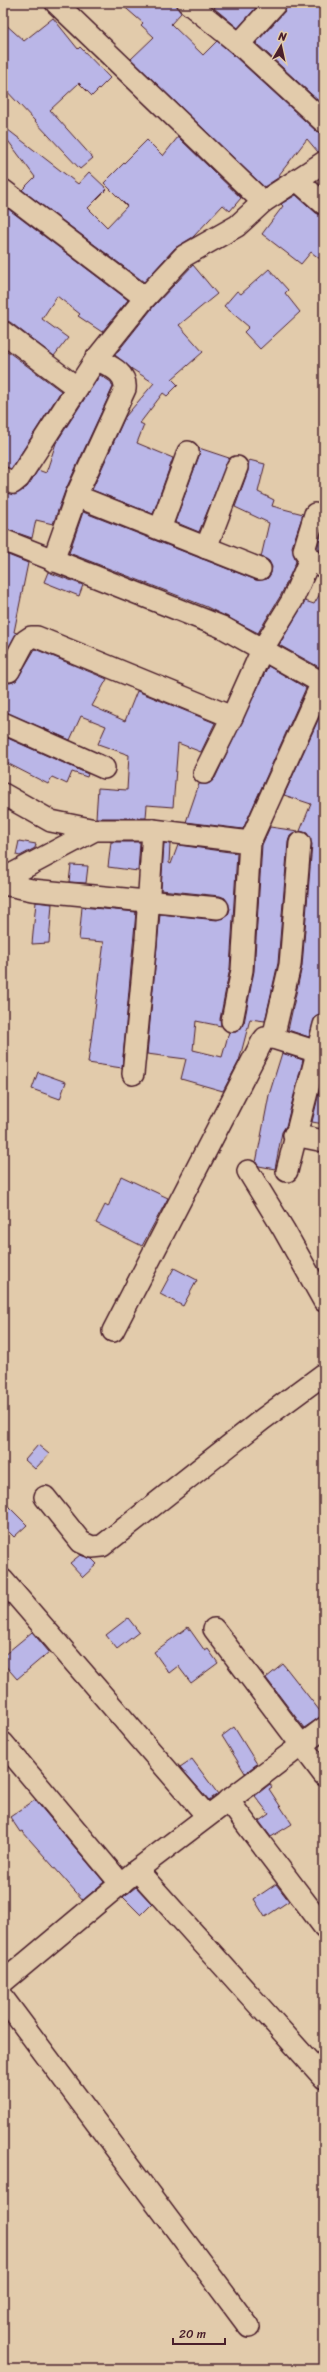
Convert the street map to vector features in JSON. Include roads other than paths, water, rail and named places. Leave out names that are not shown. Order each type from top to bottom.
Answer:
[{"type":"street","points":[[56,3],[264,202]]},
{"type":"street","points":[[188,3],[240,44],[324,122]]},
{"type":"street","points":[[240,44],[276,3]]},
{"type":"street","points":[[3,478],[13,483],[19,478],[76,387],[96,359],[145,298],[184,256],[236,226],[264,202],[298,181],[324,162]]},
{"type":"street","points":[[298,181],[324,204]]},
{"type":"street","points":[[3,190],[145,298]]},
{"type":"street","points":[[3,332],[76,387]]},
{"type":"street","points":[[52,561],[76,496],[125,389],[126,381],[121,374],[96,359]]},
{"type":"street","points":[[160,530],[188,452]]},
{"type":"street","points":[[206,548],[237,467]]},
{"type":"street","points":[[76,496],[260,569]]},
{"type":"street","points":[[204,772],[232,717],[262,650],[317,563],[304,550],[315,514]]},
{"type":"street","points":[[3,540],[52,561],[222,627],[323,682],[250,842],[242,970],[232,1021]]},
{"type":"street","points":[[5,674],[25,641],[31,637],[36,637],[232,717]]},
{"type":"street","points":[[3,723],[104,768]]},
{"type":"street","points":[[3,794],[51,821],[95,830],[153,830],[250,842]]},
{"type":"street","points":[[3,879],[26,869],[95,830]]},
{"type":"street","points":[[133,1074],[149,902],[153,830]]},
{"type":"street","points":[[273,1038],[290,965],[300,843]]},
{"type":"street","points":[[3,884],[16,888],[218,908]]},
{"type":"street","points":[[287,1171],[294,1135],[321,1053],[324,1025]]},
{"type":"street","points":[[114,1331],[262,1042],[265,1038],[273,1038],[321,1053]]},
{"type":"street","points":[[294,1135],[324,1141]]},
{"type":"street","points":[[248,1171],[284,1230],[324,1301]]},
{"type":"street","points":[[45,1497],[81,1542],[92,1548],[102,1546],[324,1374]]},
{"type":"street","points":[[3,1580],[207,1816]]},
{"type":"street","points":[[214,1629],[324,1774]]},
{"type":"street","points":[[3,1982],[137,1870],[324,1728]]},
{"type":"street","points":[[3,1743],[10,1762],[121,1884]]},
{"type":"street","points":[[228,1800],[324,1927]]},
{"type":"street","points":[[137,1870],[324,2078]]},
{"type":"street","points":[[3,1998],[249,2327]]}]
